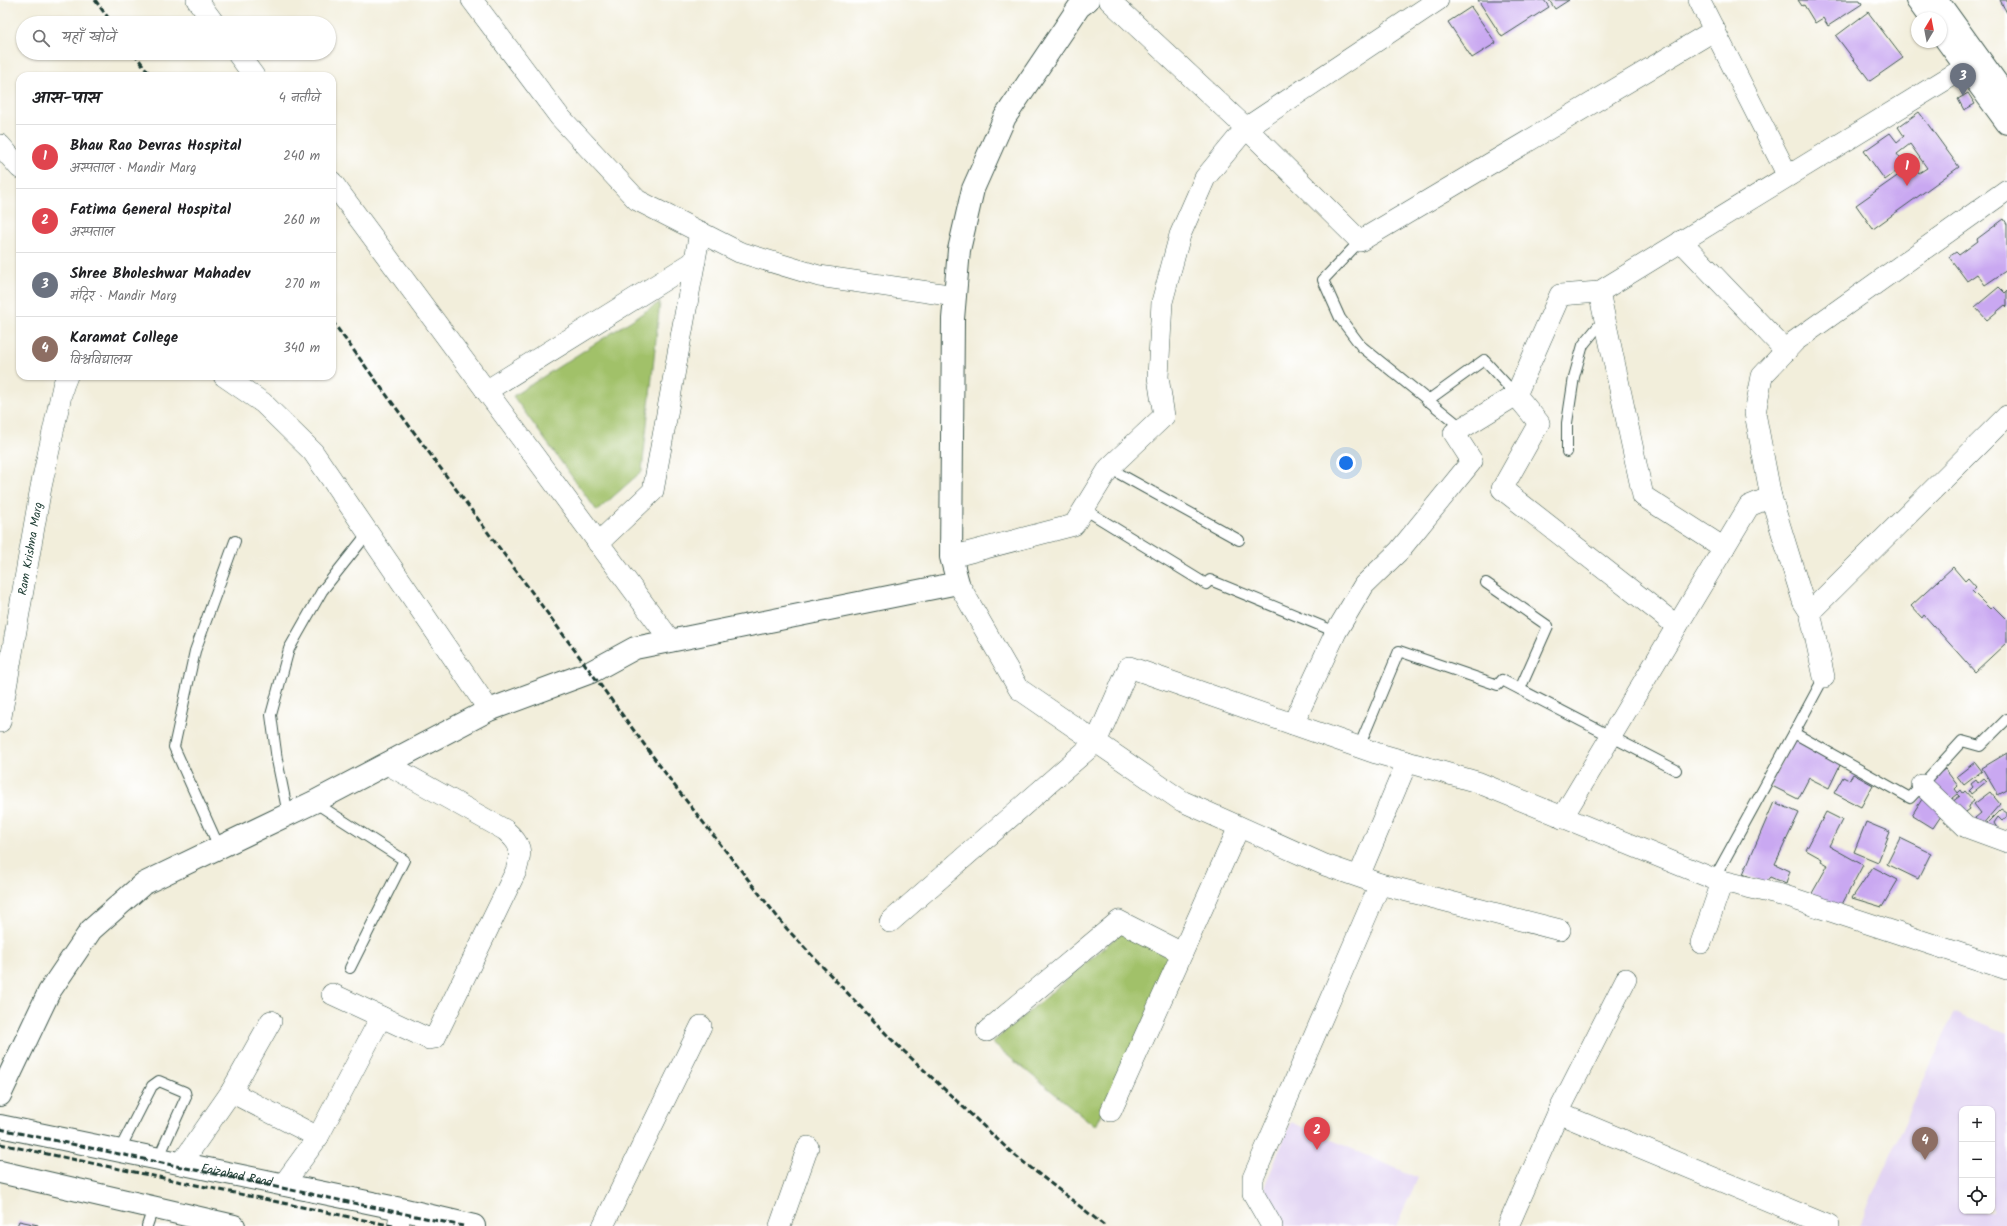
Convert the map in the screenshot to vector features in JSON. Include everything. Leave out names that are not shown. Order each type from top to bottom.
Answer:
[{"type":"street","points":[[197,0],[209,16]]},
{"type":"street","points":[[1088,0],[1079,7],[1005,117],[973,189],[959,250],[953,319],[951,557],[958,583],[1019,689],[1182,802],[1325,865],[1380,884],[1560,930]]},
{"type":"street","points":[[1109,0],[1246,128],[1360,241],[1714,30]]},
{"type":"street","points":[[951,557],[1074,525],[1109,468],[1164,416],[1158,377],[1162,302],[1180,235],[1205,178],[1246,128],[1438,0]]},
{"type":"street","points":[[1699,0],[1788,176]]},
{"type":"street","points":[[1917,0],[1926,12]]},
{"type":"street","points":[[1937,0],[1972,63]]},
{"type":"street","points":[[479,2],[559,116],[637,200],[739,252],[819,276],[955,296]]},
{"type":"street","points":[[1947,39],[1972,63],[2003,100],[2007,123]]},
{"type":"street","points":[[242,60],[251,72]]},
{"type":"street","points":[[1293,724],[1336,632],[1364,585],[1399,551],[1472,461],[1454,433],[1516,395],[1560,295],[1599,292],[1972,63]]},
{"type":"street","points":[[0,145],[16,163]]},
{"type":"street","points":[[336,187],[671,641]]},
{"type":"street","points":[[1824,676],[1810,612],[1803,601],[1771,497],[1756,413],[1762,376],[1795,341],[2007,190]]},
{"type":"street","points":[[598,543],[653,492],[700,232]]},
{"type":"street","points":[[1681,241],[1786,351]]},
{"type":"street","points":[[486,391],[695,261]]},
{"type":"street","points":[[1599,292],[1643,496],[1724,548]]},
{"type":"street","name":"Ram Krishna Marg","points":[[0,722],[41,487],[65,380]]},
{"type":"street","points":[[230,380],[263,403],[313,452],[489,710]]},
{"type":"street","points":[[1516,395],[1539,423],[1502,489],[1677,626]]},
{"type":"street","points":[[1810,612],[2007,416]]},
{"type":"street","points":[[1562,818],[1749,506],[1771,497]]},
{"type":"street","points":[[0,1094],[49,992],[91,930],[143,884],[314,802],[489,710],[591,672],[635,648],[958,583]]},
{"type":"street","points":[[890,922],[1096,742],[1129,667],[1359,747],[1477,782],[1718,881],[1785,896],[2007,969]]},
{"type":"street","points":[[1359,876],[1406,762]]},
{"type":"street","points":[[332,994],[429,1039],[435,1038],[516,871],[521,854],[516,840],[505,830],[386,764]]},
{"type":"street","points":[[1922,785],[1966,827],[2007,842]]},
{"type":"street","points":[[1111,1111],[1238,827]]},
{"type":"street","points":[[1701,943],[1718,881]]},
{"type":"street","points":[[1272,1226],[1253,1193],[1253,1178],[1380,884]]},
{"type":"street","points":[[987,1031],[1119,921],[1182,953]]},
{"type":"street","points":[[1508,1226],[1558,1113],[1626,979]]},
{"type":"street","points":[[283,1185],[318,1137],[381,1016]]},
{"type":"street","points":[[182,1164],[231,1092],[272,1021]]},
{"type":"street","points":[[603,1226],[701,1026]]},
{"type":"street","points":[[231,1092],[318,1137]]},
{"type":"street","points":[[1558,1113],[1829,1226]]},
{"type":"street","name":"Faizabad Road","points":[[0,1126],[283,1185],[400,1217],[474,1226]]},
{"type":"street","points":[[780,1226],[808,1147]]},
{"type":"street","points":[[0,1172],[150,1217],[234,1226]]},
{"type":"lane","points":[[1360,241],[1323,280],[1340,318],[1361,346],[1462,428]]},
{"type":"lane","points":[[1567,452],[1567,423],[1574,378],[1583,345],[1605,318]]},
{"type":"lane","points":[[1427,401],[1484,360],[1516,395]]},
{"type":"lane","points":[[1109,468],[1239,540]]},
{"type":"lane","points":[[1084,509],[1206,584],[1210,580],[1336,632]]},
{"type":"lane","points":[[288,814],[277,760],[272,715],[289,649],[322,591],[368,533]]},
{"type":"lane","points":[[219,847],[174,747],[195,651],[235,540]]},
{"type":"lane","points":[[1486,583],[1548,626],[1520,689]]},
{"type":"lane","points":[[1359,747],[1399,651],[1498,685],[1502,680],[1676,770]]},
{"type":"lane","points":[[1718,881],[1824,676]]},
{"type":"lane","points":[[1794,733],[1910,798],[1962,742],[1980,746],[2007,719]]},
{"type":"lane","points":[[314,802],[404,860],[350,968]]},
{"type":"lane","points":[[119,1151],[152,1086],[159,1081],[185,1092],[186,1097],[158,1159]]},
{"type":"shaded area","points":[[1954,1012],[2007,1033],[2007,1226],[1859,1226]]},
{"type":"shaded area","points":[[1291,1122],[1418,1178],[1396,1226],[1282,1226],[1264,1188]]},
{"type":"green space","points":[[660,302],[642,471],[597,511],[513,396]]},
{"type":"green space","points":[[1121,933],[1174,959],[1095,1126],[992,1043]]},
{"type":"building","points":[[1478,0],[1544,0],[1549,7],[1502,37]]},
{"type":"building","points":[[1549,0],[1569,0],[1555,9]]},
{"type":"building","points":[[1798,0],[1860,0],[1862,4],[1828,26],[1823,18],[1815,23],[1804,5],[1802,6]]},
{"type":"building","points":[[2000,0],[2007,0],[2007,13]]},
{"type":"building","points":[[1471,7],[1496,43],[1472,58],[1448,22]]},
{"type":"building","points":[[1868,12],[1903,58],[1870,81],[1836,36]]},
{"type":"building","points":[[1968,93],[1975,104],[1964,110],[1958,99]]},
{"type":"building","points":[[1919,112],[1959,167],[1873,229],[1856,205],[1913,165],[1919,173],[1927,168],[1910,144],[1897,154],[1905,165],[1885,180],[1864,151],[1890,133],[1897,142],[1904,136],[1898,127]]},
{"type":"building","points":[[2004,219],[2007,224],[2007,270],[1985,285],[1977,274],[1967,281],[1949,257],[1956,252],[1959,255],[1978,241],[1977,239]]},
{"type":"building","points":[[1999,287],[2005,293],[2007,291],[2007,307],[2005,305],[1987,320],[1975,307]]},
{"type":"building","points":[[1953,567],[1965,581],[1968,578],[1976,587],[1972,591],[1990,609],[1993,606],[2007,620],[2007,642],[1975,672],[1924,615],[1922,618],[1911,606]]},
{"type":"building","points":[[1793,738],[1842,761],[1829,788],[1809,778],[1798,799],[1770,785]]},
{"type":"building","points":[[2007,753],[2007,790],[1998,795],[1982,768]]},
{"type":"building","points":[[1975,762],[1982,771],[1964,785],[1957,776]]},
{"type":"building","points":[[1945,769],[1958,786],[1955,789],[1958,793],[1961,790],[1963,793],[1965,791],[1974,801],[1968,806],[1970,809],[1958,818],[1948,805],[1960,796],[1958,794],[1947,803],[1930,780]]},
{"type":"building","points":[[1853,774],[1873,785],[1861,807],[1834,793],[1843,777],[1849,780]]},
{"type":"building","points":[[1984,778],[1987,781],[1971,794],[1969,791],[1973,787],[1971,784],[1976,780],[1978,783]]},
{"type":"building","points":[[1990,792],[2000,804],[1981,826],[1975,818],[1981,813],[1974,804]]},
{"type":"building","points":[[1924,796],[1945,810],[1933,828],[1912,815]]},
{"type":"building","points":[[1774,802],[1799,813],[1775,864],[1790,871],[1786,884],[1770,877],[1765,883],[1743,874]]},
{"type":"building","points":[[2001,809],[2007,813],[2007,817],[2002,821],[1998,817],[1994,823],[1999,831],[1983,824],[1987,823]]},
{"type":"building","points":[[1826,812],[1842,820],[1829,846],[1863,865],[1839,910],[1811,895],[1828,865],[1821,861],[1822,859],[1806,850]]},
{"type":"building","points":[[1866,822],[1890,832],[1878,862],[1854,852]]},
{"type":"building","points":[[1900,838],[1931,853],[1918,879],[1887,864]]},
{"type":"building","points":[[1873,867],[1898,880],[1882,907],[1852,898]]},
{"type":"building","points":[[19,1221],[38,1225],[38,1226],[17,1226]]},
{"type":"railway","points":[[95,0],[107,16]]},
{"type":"railway","points":[[139,60],[148,72]]},
{"type":"railway","points":[[336,326],[677,789],[787,929],[890,1038],[1012,1153],[1105,1226]]},
{"type":"railway","points":[[0,1129],[463,1226]]},
{"type":"railway","points":[[0,1144],[393,1226]]},
{"type":"place","name":"Shree Bholeshwar Mahadev","points":[[1963,96]]},
{"type":"place","name":"Bhau Rao Devras Hospital","points":[[1907,186]]},
{"type":"place","name":"Fatima General Hospital","points":[[1317,1150]]},
{"type":"place","name":"Karamat College","points":[[1925,1160]]}]
